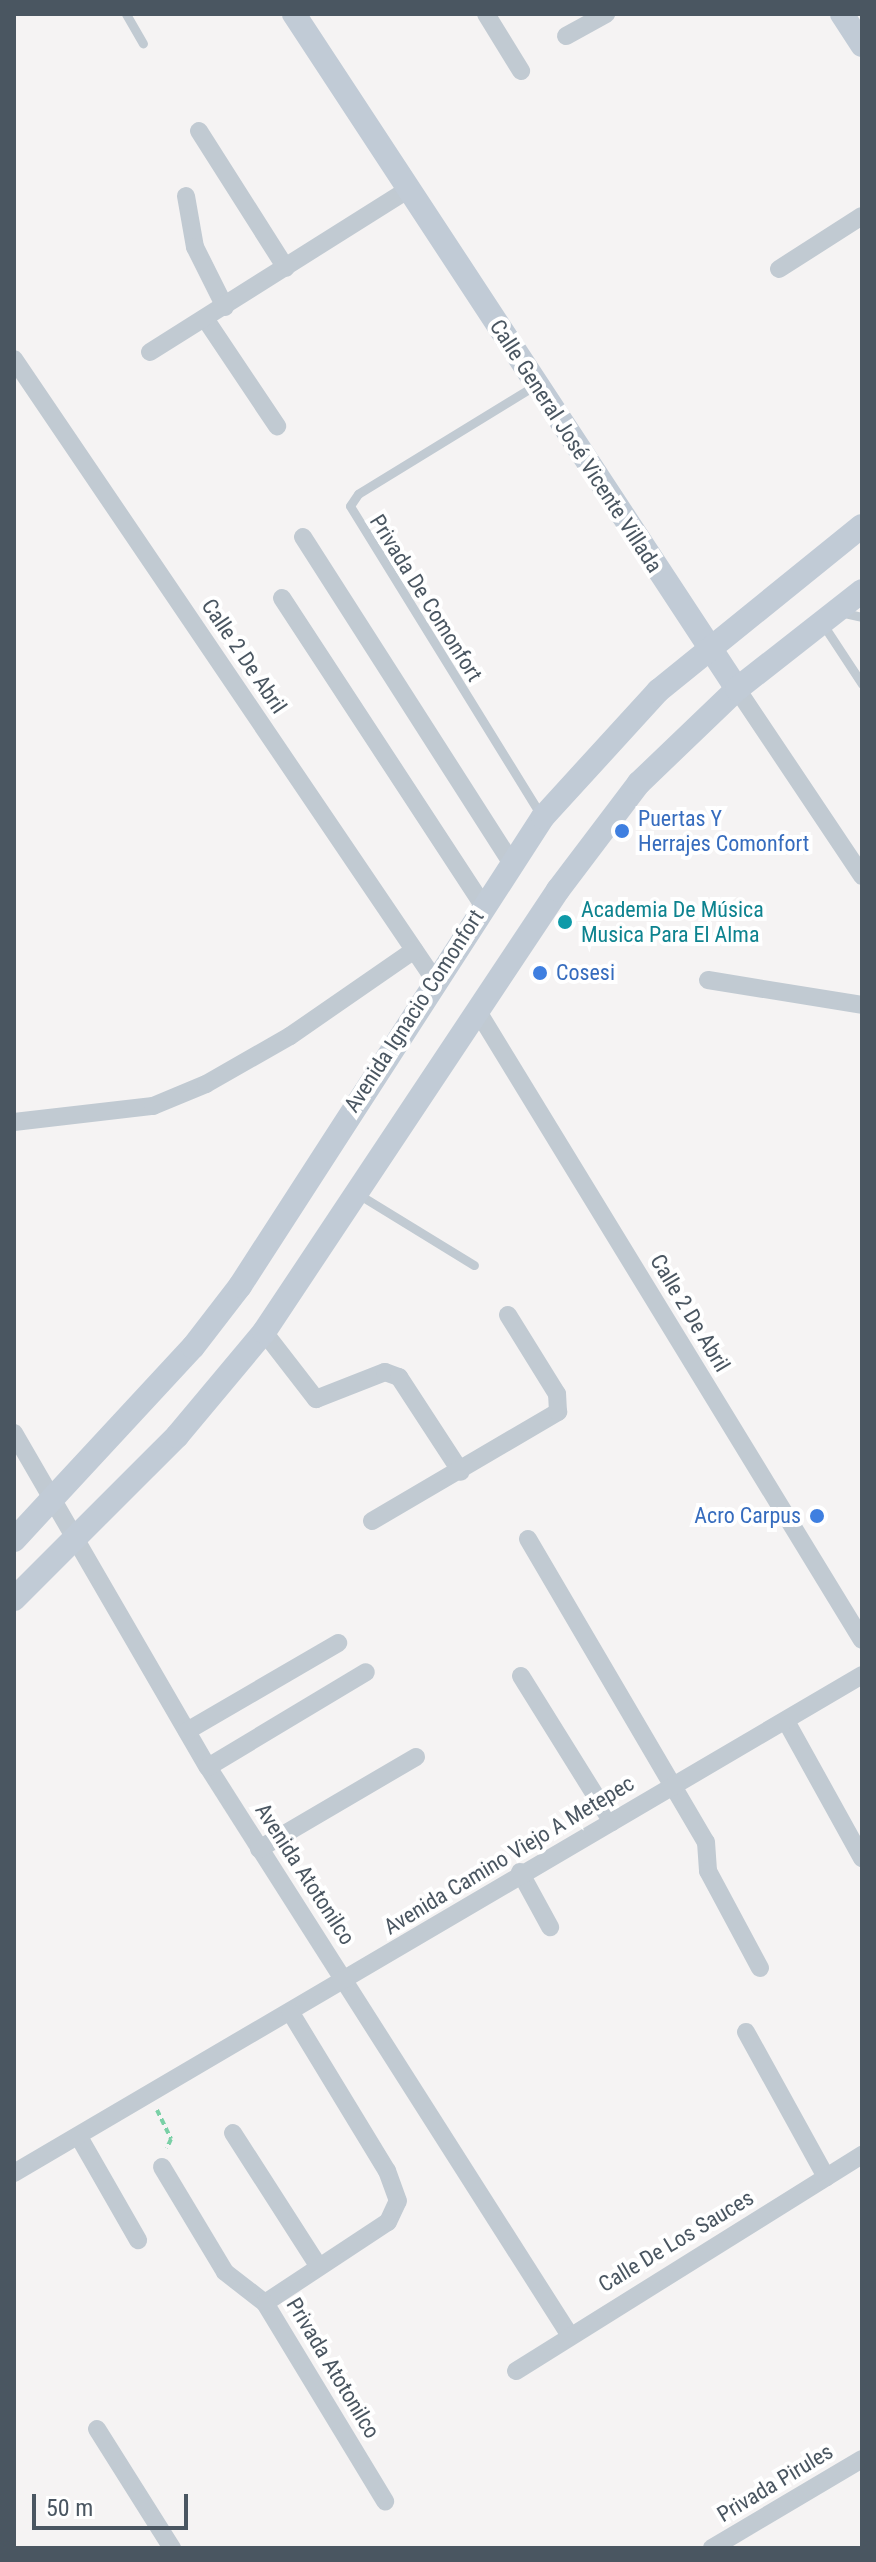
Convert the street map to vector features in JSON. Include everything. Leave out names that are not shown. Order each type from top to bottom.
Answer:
[{"type":"main road","points":[[842,14],[862,45]]},
{"type":"main road","name":"Calle General José Vicente Villada","points":[[304,17],[406,191],[538,384],[737,689]]},
{"type":"main road","name":"Avenida Ignacio Comonfort","points":[[14,1540],[240,1286],[434,979],[543,817],[708,647],[862,526]]},
{"type":"main road","points":[[14,1599],[177,1436],[264,1332],[599,831],[737,689],[862,591]]},
{"type":"street","points":[[486,14],[521,71]]},
{"type":"street","points":[[566,36],[606,14]]},
{"type":"street","points":[[199,131],[286,268]]},
{"type":"street","points":[[150,352],[206,320],[406,191]]},
{"type":"street","points":[[186,196],[195,247],[225,307]]},
{"type":"street","points":[[779,269],[862,216]]},
{"type":"street","points":[[206,320],[277,426]]},
{"type":"street","name":"Calle 2 De Abril","points":[[14,360],[434,979]]},
{"type":"street","points":[[303,537],[513,865]]},
{"type":"street","points":[[282,598],[483,905]]},
{"type":"street","name":"Calle General José Vicente Villada","points":[[737,689],[862,876]]},
{"type":"street","points":[[14,1122],[97,1117],[193,1090],[290,1036],[414,950]]},
{"type":"street","points":[[708,980],[862,1005]]},
{"type":"street","name":"Calle 2 De Abril","points":[[477,1010],[862,1640]]},
{"type":"street","points":[[372,1521],[461,1472],[558,1412],[557,1394],[508,1315]]},
{"type":"street","points":[[264,1332],[316,1399],[385,1372],[399,1377],[461,1472]]},
{"type":"street","name":"Avenida Atotonilco","points":[[14,1433],[56,1496],[208,1767],[569,2334]]},
{"type":"street","points":[[528,1539],[709,1849],[708,1871],[760,1968]]},
{"type":"street","points":[[187,1731],[338,1643]]},
{"type":"street","points":[[208,1767],[366,1672]]},
{"type":"street","name":"Avenida Camino Viejo A Metepec","points":[[14,2173],[150,2097],[346,1981],[520,1872],[612,1822],[862,1675]]},
{"type":"street","points":[[521,1676],[612,1822]]},
{"type":"street","points":[[786,1721],[862,1858]]},
{"type":"street","points":[[259,1849],[416,1757]]},
{"type":"street","points":[[520,1872],[550,1927]]},
{"type":"street","name":"Privada Atotonilco","points":[[291,2013],[387,2171],[398,2201],[388,2222],[265,2303],[385,2501]]},
{"type":"street","points":[[746,2032],[826,2177]]},
{"type":"street","points":[[233,2133],[319,2267]]},
{"type":"street","points":[[79,2137],[138,2240]]},
{"type":"street","name":"Calle De Los Sauces","points":[[516,2371],[569,2334],[862,2155]]},
{"type":"street","points":[[162,2167],[225,2272],[265,2303]]},
{"type":"street","points":[[97,2429],[172,2548]]},
{"type":"street","name":"Privada Pirules","points":[[712,2548],[862,2459]]},
{"type":"lane","points":[[126,14],[143,44]]},
{"type":"lane","name":"Privada De Comonfort","points":[[538,384],[371,485],[350,506],[543,817]]},
{"type":"lane","points":[[862,617],[830,617],[862,684]]},
{"type":"lane","points":[[357,1193],[474,1265]]},
{"type":"path","points":[[150,2097],[171,2139]]},
{"type":"place","name":"Puertas Y Herrajes Comonfort","points":[[622,831]]},
{"type":"place","name":"Academia De Música Musica Para El Alma","points":[[565,922]]},
{"type":"place","name":"Cosesi","points":[[540,973]]},
{"type":"place","name":"Acro Carpus","points":[[817,1516]]}]
